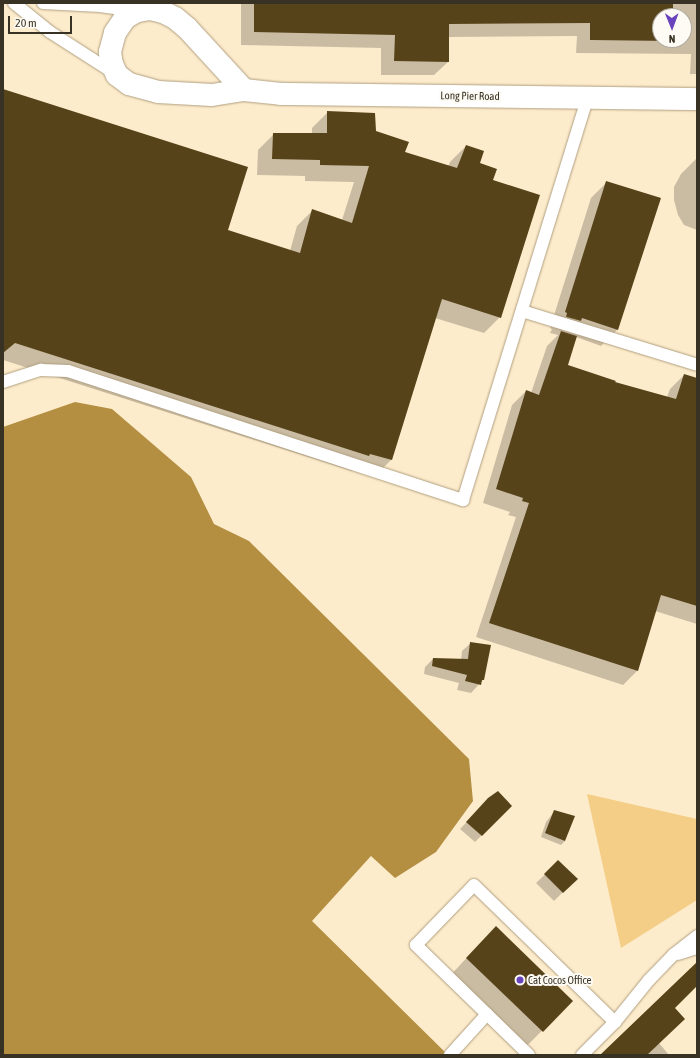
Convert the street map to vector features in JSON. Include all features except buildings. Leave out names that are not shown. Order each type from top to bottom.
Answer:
[{"type":"street","points":[[181,3],[187,28]]},
{"type":"street","points":[[117,75],[112,64],[110,52],[115,33],[125,18],[137,11],[150,9],[163,12],[175,18],[187,28],[244,90]]},
{"type":"street","name":"Long Pier Road","points":[[117,75],[129,84],[158,92],[212,95],[244,90],[281,94],[697,99]]},
{"type":"lane","points":[[14,3],[50,32],[117,75]]},
{"type":"lane","points":[[43,3],[100,6],[137,11]]},
{"type":"lane","points":[[3,382],[41,370],[68,371],[463,500],[588,97]]},
{"type":"lane","points":[[522,311],[697,365]]},
{"type":"lane","points":[[529,1055],[416,945],[474,885],[615,1022]]},
{"type":"lane","points":[[582,1055],[615,1022],[649,980],[674,955],[697,936]]},
{"type":"lane","points":[[674,955],[697,948]]},
{"type":"lane","points":[[450,1055],[487,1014]]},
{"type":"shaded area","points":[[75,402],[112,409],[191,477],[214,524],[249,541],[469,759],[473,801],[436,852],[395,878],[371,856],[312,921],[448,1055],[3,1055],[3,427]]},
{"type":"shaded area","points":[[587,794],[697,819],[697,900],[621,948]]},
{"type":"place","name":"Cat Cocos Office","points":[[520,980]]}]
